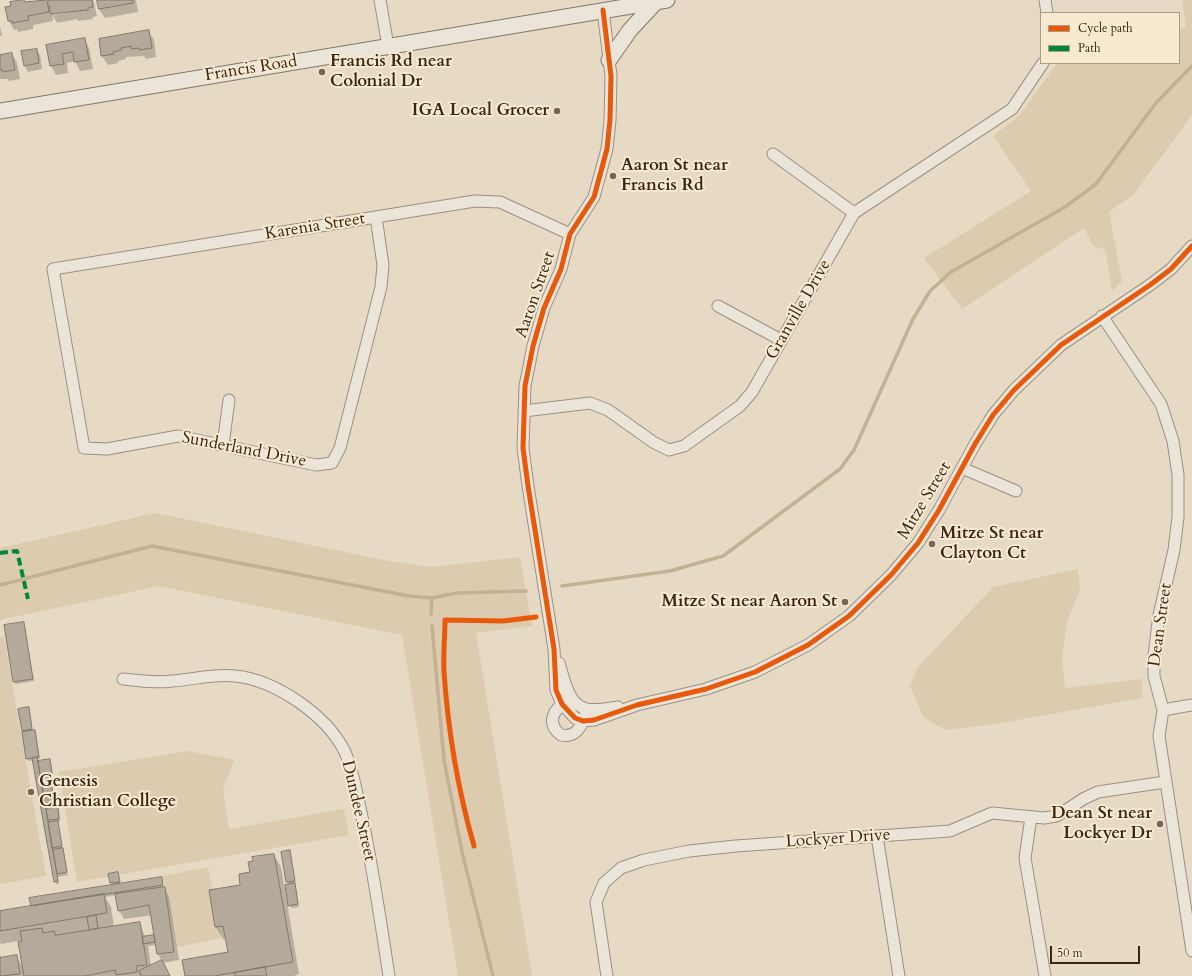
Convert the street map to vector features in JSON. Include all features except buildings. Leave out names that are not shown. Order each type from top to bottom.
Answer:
[{"type":"main road","name":"Francis Road","points":[[0,111],[661,1]]},
{"type":"main road","points":[[609,60],[630,30],[661,1]]},
{"type":"street","points":[[380,0],[388,46]]},
{"type":"street","points":[[1045,0],[1047,12]]},
{"type":"street","name":"Aaron Street","points":[[565,708],[556,690],[554,649],[523,448],[525,386],[532,346],[544,308],[561,269],[570,234],[594,197],[606,149],[611,99],[609,60],[603,10]]},
{"type":"street","name":"Granville Drive","points":[[524,411],[590,403],[608,410],[653,442],[669,450],[684,446],[740,406],[752,392],[854,213],[1012,109],[1042,64]]},
{"type":"street","points":[[773,154],[854,213]]},
{"type":"street","name":"Karenia Street","points":[[53,269],[475,201],[500,202],[570,234]]},
{"type":"street","name":"Sunderland Drive","points":[[53,269],[84,448],[107,449],[178,436],[316,465],[332,463],[340,448],[381,287],[383,265],[376,217]]},
{"type":"street","name":"Mitze Street","points":[[637,705],[706,689],[755,672],[808,645],[849,616],[891,575],[918,543],[940,510],[975,444],[993,415],[1014,390],[1061,345],[1170,269],[1192,246]]},
{"type":"street","points":[[718,306],[781,340]]},
{"type":"street","name":"Dean Street","points":[[1102,316],[1161,404],[1173,441],[1178,475],[1178,517],[1174,550],[1159,616],[1154,655],[1154,676],[1163,710],[1159,736],[1192,951]]},
{"type":"street","points":[[223,445],[229,400]]},
{"type":"street","points":[[962,468],[1016,491]]},
{"type":"street","name":"Aaron Street","points":[[554,649],[568,691],[579,705]]},
{"type":"street","name":"Dundee Street","points":[[123,679],[147,682],[172,681],[208,676],[235,676],[263,682],[288,694],[306,708],[330,731],[344,750],[352,772],[365,830],[389,976]]},
{"type":"street","points":[[579,705],[584,721],[579,729],[570,735],[561,735],[553,724],[553,715],[557,708],[579,705],[637,705]]},
{"type":"street","points":[[565,708],[575,718],[584,721],[594,720],[637,705]]},
{"type":"street","points":[[1163,710],[1192,705]]},
{"type":"street","name":"Lockyer Drive","points":[[607,976],[596,902],[604,883],[621,868],[644,860],[689,851],[736,846],[950,831],[992,813],[1031,817],[1056,816],[1098,792],[1165,782]]},
{"type":"street","points":[[1031,817],[1026,858],[1045,976]]},
{"type":"street","points":[[877,836],[899,976]]},
{"type":"shaded area","points":[[1182,0],[1192,0],[1192,115],[1134,194],[1109,212],[1122,281],[1112,291],[1106,252],[1102,248],[1094,247],[1084,228],[962,309],[924,258],[1031,191],[993,136],[1020,115],[1056,64],[1180,64],[1180,30],[1186,27]]},
{"type":"shaded area","points":[[155,513],[389,561],[431,567],[520,557],[532,626],[476,633],[532,976],[458,976],[402,635],[159,586],[0,620],[0,548]]},
{"type":"shaded area","points":[[1078,569],[1080,589],[1067,622],[1062,658],[1065,688],[1142,679],[1142,698],[989,725],[945,730],[923,717],[910,686],[918,667],[993,587]]},
{"type":"shaded area","points":[[0,637],[4,637],[46,876],[0,884]]},
{"type":"shaded area","points":[[188,751],[234,760],[223,790],[229,829],[344,809],[349,835],[77,882],[59,772]]},
{"type":"shaded area","points":[[208,867],[221,938],[177,947],[163,876]]},
{"type":"waterway","points":[[562,586],[670,571],[723,556],[840,469],[854,450],[913,319],[930,291],[951,272],[1065,207],[1096,184],[1156,103],[1192,66]]},
{"type":"waterway","points":[[0,585],[152,546],[409,596],[432,598],[457,593],[526,591]]},
{"type":"waterway","points":[[431,614],[432,598]]},
{"type":"waterway","points":[[432,626],[444,760],[462,852],[493,976]]},
{"type":"marked path","points":[[0,553],[17,551],[28,599]]},
{"type":"cycle path","points":[[603,10],[611,76],[610,120],[607,149],[594,197],[570,234],[561,269],[544,308],[533,346],[525,386],[523,448],[554,649],[556,690],[562,704],[575,718],[583,721],[594,720],[637,705],[706,689],[755,672],[808,645],[849,616],[891,575],[918,543],[939,510],[975,444],[993,415],[1014,390],[1061,345],[1150,285],[1171,269],[1192,246]]},
{"type":"cycle path","points":[[474,846],[454,760],[448,716],[444,666],[445,620],[503,621],[536,617]]},
{"type":"place","name":"Francis Rd near Colonial Dr","points":[[322,72]]},
{"type":"place","name":"IGA Local Grocer","points":[[557,111]]},
{"type":"place","name":"Aaron St near Francis Rd","points":[[613,176]]},
{"type":"place","name":"Mitze St near Clayton Ct","points":[[932,544]]},
{"type":"place","name":"Mitze St near Aaron St","points":[[845,602]]},
{"type":"place","name":"Genesis Christian College","points":[[31,792]]},
{"type":"place","name":"Dean St near Lockyer Dr","points":[[1160,824]]}]
